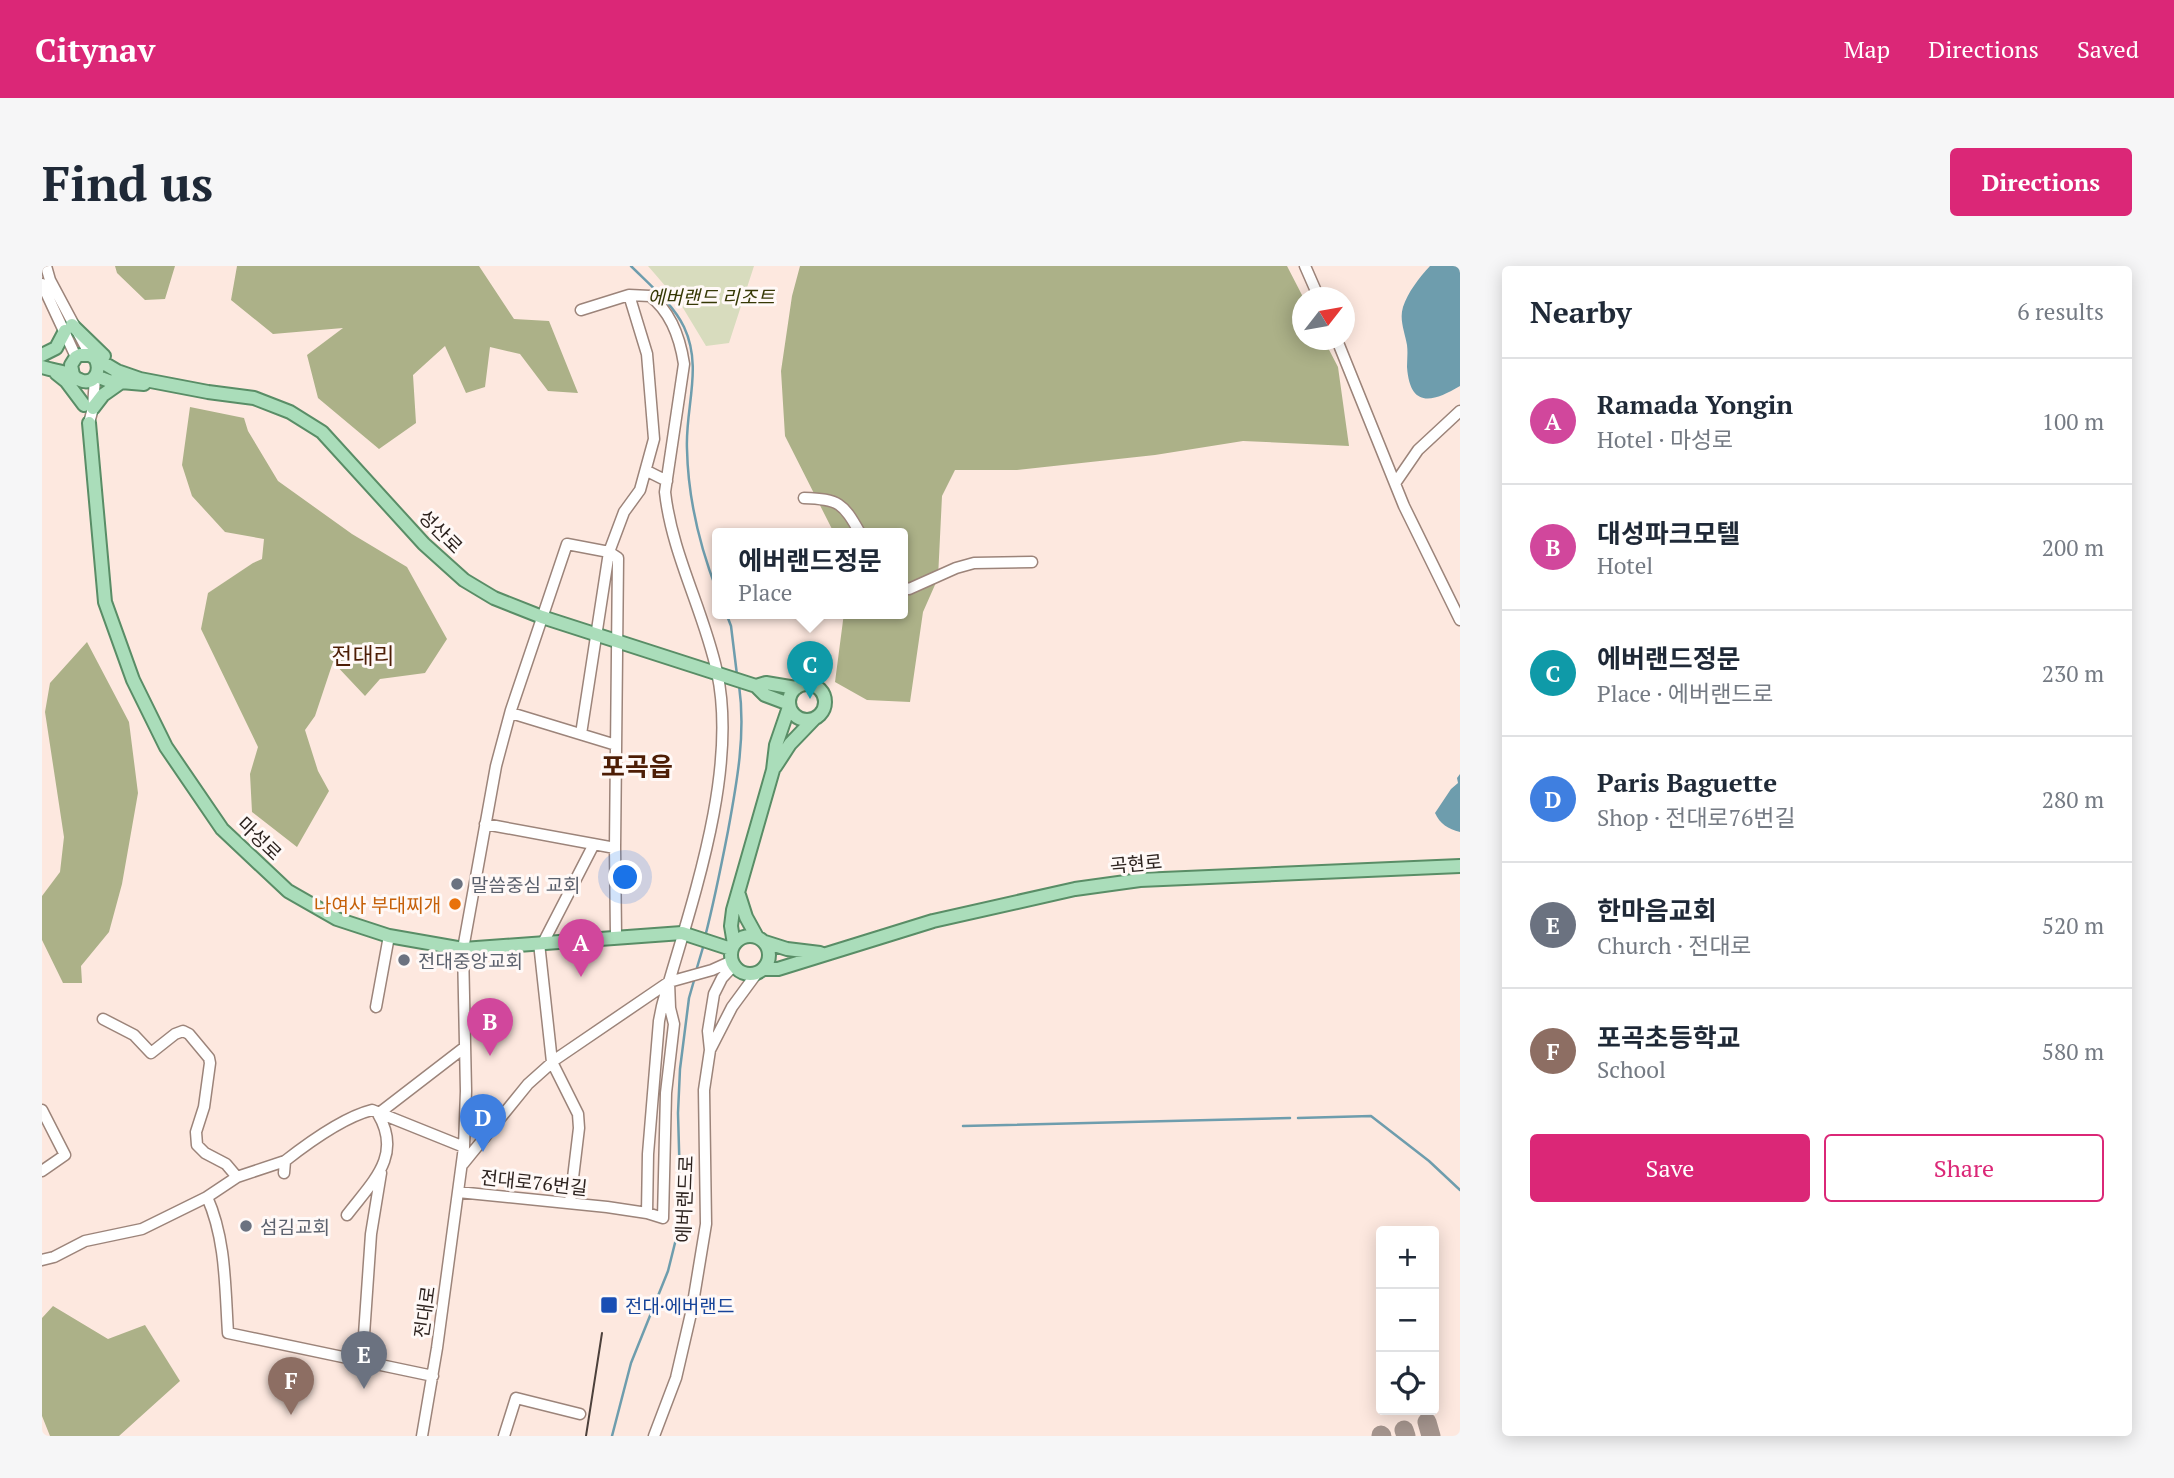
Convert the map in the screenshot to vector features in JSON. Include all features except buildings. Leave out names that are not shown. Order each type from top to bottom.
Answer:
[{"type":"main road","points":[[42,356],[57,348],[69,328],[102,355],[139,379]]},
{"type":"main road","points":[[42,356],[74,359],[80,355],[93,357],[117,371],[159,384]]},
{"type":"main road","points":[[93,357],[99,365],[96,376]]},
{"type":"main road","points":[[74,359],[76,377]]},
{"type":"main road","points":[[48,369],[87,381],[96,376],[120,383],[159,384]]},
{"type":"main road","points":[[48,369],[66,381],[89,406],[120,383]]},
{"type":"main road","name":"성산로","points":[[159,384],[254,398],[290,412],[322,432],[424,544],[464,580],[494,598],[542,617],[756,686]]},
{"type":"main road","name":"마성로","points":[[89,423],[106,601],[133,680],[166,747],[222,829],[288,891],[337,919],[389,936],[463,949],[685,934],[719,944],[733,955]]},
{"type":"main road","points":[[773,770],[790,744],[823,710],[824,704],[820,690],[808,684],[796,688],[766,683],[756,686],[765,695],[789,705],[792,713],[803,720],[815,718]]},
{"type":"main road","points":[[739,895],[746,917],[769,953],[760,971],[744,973],[733,955],[731,926],[739,895],[773,770],[776,745],[790,695],[796,688]]},
{"type":"main road","name":"곡현로","points":[[760,971],[778,969],[933,921],[1075,889],[1140,880],[1460,866]]},
{"type":"main road","points":[[733,955],[741,937],[761,939],[787,949],[824,953]]},
{"type":"street","points":[[46,266],[69,328],[74,359]]},
{"type":"street","points":[[1305,266],[1314,287]]},
{"type":"street","points":[[42,284],[69,328],[93,357]]},
{"type":"street","points":[[581,734],[609,552],[624,512],[640,490],[654,439],[647,354],[629,295]]},
{"type":"street","points":[[581,310],[629,295],[650,296],[674,327],[684,364],[665,492],[669,520],[721,674],[723,726],[714,816],[674,981],[670,1008],[674,1024],[666,1093],[663,1218],[647,1213],[648,1154],[659,1021],[674,981]]},
{"type":"street","points":[[1341,350],[1422,545],[1460,620]]},
{"type":"street","points":[[89,423],[89,406],[96,376]]},
{"type":"street","points":[[76,377],[89,406]]},
{"type":"street","points":[[1396,482],[1418,450],[1460,411]]},
{"type":"street","points":[[647,471],[667,481]]},
{"type":"street","points":[[804,498],[828,499],[847,511],[857,528]]},
{"type":"street","name":"전대로","points":[[422,1436],[433,1376],[464,1147],[463,949],[496,766],[567,544],[609,552]]},
{"type":"street","points":[[609,552],[618,558],[616,937]]},
{"type":"street","points":[[908,589],[974,563],[1032,562]]},
{"type":"street","points":[[511,713],[616,745]]},
{"type":"street","points":[[485,824],[615,848]]},
{"type":"street","points":[[570,1203],[579,1128],[578,1114],[552,1062],[541,943],[594,844]]},
{"type":"street","points":[[376,1007],[389,936]]},
{"type":"street","points":[[462,1164],[521,1093],[552,1062],[619,1014],[674,981],[712,970],[733,955]]},
{"type":"street","name":"에버랜드로","points":[[654,1436],[676,1378],[692,1309],[703,1243],[706,1196],[704,1090],[710,1050],[708,1031],[714,994],[733,955]]},
{"type":"street","points":[[710,1050],[732,1007],[760,971]]},
{"type":"street","points":[[103,1019],[134,1035],[151,1054],[175,1034],[183,1031],[189,1034],[209,1058],[210,1063],[204,1107],[195,1132],[197,1145],[205,1153],[226,1164],[237,1177]]},
{"type":"street","points":[[378,1114],[465,1046]]},
{"type":"street","points":[[42,1110],[65,1154],[42,1171]]},
{"type":"street","points":[[42,1260],[54,1257],[85,1241],[142,1229],[207,1197],[237,1177],[285,1161],[355,1116],[372,1110],[464,1147]]},
{"type":"street","points":[[358,1361],[367,1299],[371,1234],[381,1169],[388,1146],[387,1128],[378,1114]]},
{"type":"street","points":[[284,1173],[285,1161]]},
{"type":"street","points":[[347,1215],[381,1169]]},
{"type":"street","name":"전대로76번길","points":[[458,1192],[647,1213]]},
{"type":"street","points":[[207,1197],[214,1213],[222,1259],[228,1303],[228,1333],[433,1376]]},
{"type":"street","points":[[504,1436],[516,1398],[580,1413]]},
{"type":"green space","points":[[115,266],[175,266],[165,299],[145,300],[117,273]]},
{"type":"green space","points":[[237,266],[479,266],[514,319],[549,321],[578,393],[548,391],[520,354],[490,347],[485,387],[466,393],[445,346],[413,375],[416,423],[379,449],[318,398],[307,355],[343,328],[273,334],[231,300]]},
{"type":"green space","name":"에버랜드 리조트","points":[[648,266],[754,266],[729,343],[706,346],[680,303]]},
{"type":"green space","points":[[800,266],[1287,266],[1298,287],[1292,287],[1292,350],[1329,350],[1338,367],[1349,446],[1243,441],[1155,455],[1017,470],[955,470],[942,496],[938,578],[923,612],[910,702],[867,700],[835,682],[843,619],[908,619],[908,528],[831,528],[785,436],[781,371],[792,296]]},
{"type":"green space","points":[[190,407],[244,418],[248,431],[278,481],[352,534],[407,567],[447,639],[425,673],[380,679],[365,696],[333,662],[315,716],[305,730],[318,771],[329,791],[297,847],[252,812],[250,774],[258,747],[201,629],[208,593],[262,559],[264,539],[225,532],[192,496],[182,465]]},
{"type":"green space","points":[[87,642],[129,722],[138,793],[122,884],[109,932],[81,966],[82,983],[63,983],[42,940],[42,896],[60,872],[64,837],[45,712],[50,683]]},
{"type":"green space","points":[[53,1306],[108,1339],[145,1325],[180,1381],[119,1436],[50,1436],[42,1416],[42,1318]]},
{"type":"water","points":[[1430,266],[1460,266],[1460,386],[1441,396],[1424,398],[1418,396],[1409,381],[1402,317],[1408,296]]},
{"type":"water","points":[[1460,774],[1460,832],[1445,825],[1435,813],[1458,783]]},
{"type":"waterway","points":[[631,266],[674,310],[690,342],[693,372],[687,434],[688,467],[692,503],[712,577]]},
{"type":"waterway","points":[[728,619],[737,675]]},
{"type":"waterway","points":[[705,937],[723,858],[737,776],[742,722],[739,685]]},
{"type":"waterway","points":[[696,971],[704,944]]},
{"type":"waterway","points":[[612,1436],[631,1363],[668,1271],[681,1219],[678,1113],[680,1069],[689,998],[695,977]]},
{"type":"waterway","points":[[1298,1118],[1371,1116],[1429,1161],[1460,1190]]},
{"type":"waterway","points":[[963,1126],[1290,1118]]},
{"type":"taxiway","points":[[1427,1422],[1431,1436]]},
{"type":"taxiway","points":[[1404,1430],[1406,1436]]},
{"type":"tram line","points":[[586,1436],[602,1333]]},
{"type":"place","name":"에버랜드정문","points":[[810,699]]},
{"type":"place","name":"말씀중심 교회","points":[[457,884]]},
{"type":"place","name":"나여사 부대찌개","points":[[455,904]]},
{"type":"place","name":"전대중앙교회","points":[[404,960]]},
{"type":"place","name":"Ramada Yongin","points":[[581,977]]},
{"type":"place","name":"대성파크모텔","points":[[490,1056]]},
{"type":"place","name":"Paris Baguette","points":[[483,1152]]},
{"type":"place","name":"섬김교회","points":[[246,1226]]},
{"type":"place","name":"전대·에버랜드","points":[[609,1305]]},
{"type":"place","name":"한마음교회","points":[[364,1389]]},
{"type":"place","name":"포곡초등학교","points":[[291,1415]]},
{"type":"district","name":"전대리","points":[[363,655]]},
{"type":"district","name":"포곡읍","points":[[637,766]]}]
